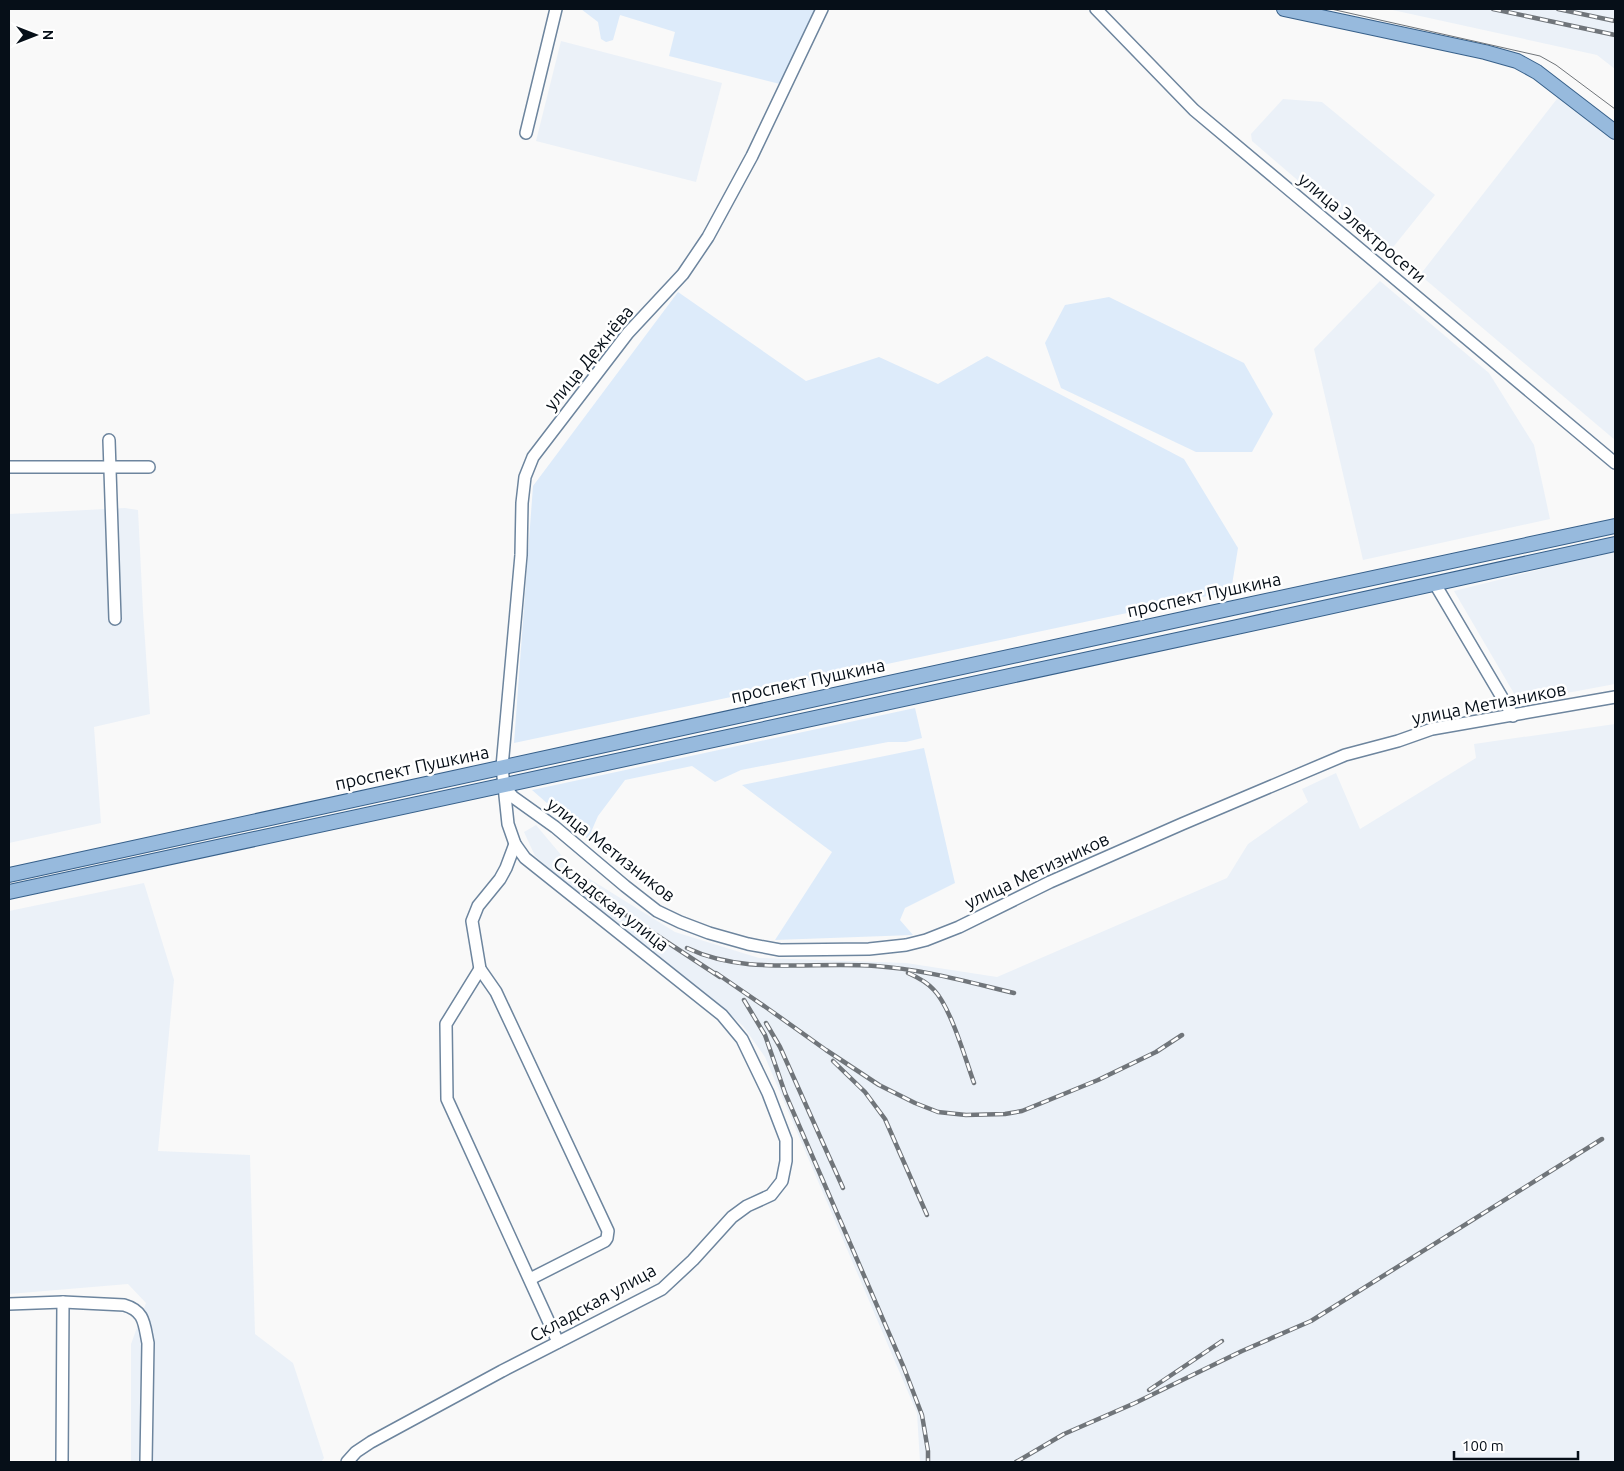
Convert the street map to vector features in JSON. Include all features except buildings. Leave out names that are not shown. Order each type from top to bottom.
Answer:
[{"type":"main road","points":[[1284,9],[1485,52],[1517,61],[1538,72],[1615,132]]},
{"type":"main road","name":"проспект Пушкина","points":[[9,875],[1615,526]]},
{"type":"main road","name":"проспект Пушкина","points":[[9,892],[1615,544]]},
{"type":"main road","points":[[1233,608],[1237,627]]},
{"type":"street","points":[[526,133],[556,9]]},
{"type":"street","name":"улица Дежнёва","points":[[503,785],[502,767],[521,555],[523,495],[525,477],[533,457],[628,334],[683,274],[708,237],[752,156],[822,9]]},
{"type":"street","name":"улица Электросети","points":[[1096,9],[1194,110],[1615,463]]},
{"type":"street","points":[[109,440],[115,619]]},
{"type":"street","points":[[9,466],[149,467]]},
{"type":"street","points":[[1435,584],[1513,716]]},
{"type":"street","name":"улица Метизников","points":[[503,785],[513,797],[555,826],[657,911],[680,922],[716,936],[780,950],[869,949],[906,945],[926,940],[960,927],[1050,882],[1345,755],[1398,741],[1432,729],[1615,697]]},
{"type":"street","name":"Складская улица","points":[[347,1462],[356,1452],[371,1442],[662,1289],[693,1260],[732,1217],[747,1206],[771,1195],[782,1181],[786,1161],[786,1140],[768,1093],[742,1039],[722,1015],[525,858],[514,844],[508,824],[503,785]]},
{"type":"street","points":[[514,844],[506,868],[500,879],[478,906],[472,921],[480,969],[496,992],[608,1232],[605,1241],[530,1279]]},
{"type":"street","points":[[480,969],[446,1024],[447,1099],[558,1342]]},
{"type":"street","points":[[9,1304],[62,1302],[124,1305],[139,1312],[144,1323],[148,1343],[146,1462]]},
{"type":"street","points":[[62,1302],[62,1462]]},
{"type":"shaded area","points":[[581,9],[816,9],[780,84],[669,56],[675,32],[620,15],[613,40],[606,42],[601,39],[598,22]]},
{"type":"shaded area","points":[[1388,9],[1615,9],[1615,69],[1597,55]]},
{"type":"shaded area","points":[[561,41],[722,83],[696,182],[536,141]]},
{"type":"shaded area","points":[[1560,95],[1615,140],[1615,440],[1420,275]]},
{"type":"shaded area","points":[[1283,99],[1322,102],[1435,195],[1386,256],[1252,141],[1251,134]]},
{"type":"shaded area","points":[[1380,281],[1489,373],[1534,445],[1550,519],[1363,560],[1314,349]]},
{"type":"shaded area","points":[[678,292],[806,381],[879,357],[938,384],[987,356],[1184,459],[1238,548],[1231,591],[514,743],[533,486]]},
{"type":"shaded area","points":[[1109,297],[1244,363],[1273,414],[1252,452],[1196,452],[1061,388],[1045,343],[1065,305]]},
{"type":"shaded area","points":[[125,508],[138,510],[150,714],[94,727],[101,823],[9,843],[9,514]]},
{"type":"shaded area","points":[[1615,551],[1615,684],[1519,702],[1454,591]]},
{"type":"shaded area","points":[[915,708],[922,738],[906,742],[888,742],[741,770],[715,782],[692,766],[625,780],[598,816],[588,839],[532,790]]},
{"type":"shaded area","points":[[1615,724],[1615,1462],[920,1462],[917,1413],[765,1057],[743,1026],[714,1000],[567,885],[535,856],[524,832],[536,825],[572,868],[675,932],[759,958],[906,963],[997,977],[1227,878],[1248,844],[1308,802],[1302,789],[1336,773],[1360,829],[1476,758],[1474,744]]},
{"type":"shaded area","points":[[924,748],[955,883],[905,908],[900,920],[913,935],[775,940],[832,852],[742,785]]},
{"type":"shaded area","points":[[144,883],[174,980],[158,1151],[250,1155],[255,1334],[293,1363],[324,1458],[321,1462],[131,1462],[131,1344],[146,1303],[128,1284],[9,1294],[9,911]]},
{"type":"tram line","points":[[1331,9],[1540,56],[1556,65],[1615,109]]},
{"type":"railway","points":[[1493,9],[1615,35]]},
{"type":"railway","points":[[1558,9],[1615,21]]},
{"type":"railway","points":[[588,890],[720,977]]},
{"type":"railway","points":[[687,948],[709,957],[756,965],[851,965],[910,970],[945,976],[1014,993]]},
{"type":"railway","points":[[716,973],[879,1085],[938,1112],[966,1115],[1005,1114],[1022,1111],[1098,1080],[1156,1052],[1182,1035]]},
{"type":"railway","points":[[908,973],[928,985],[940,998],[957,1034],[974,1083]]},
{"type":"railway","points":[[744,1000],[765,1035],[785,1093],[904,1368],[922,1415],[928,1462]]},
{"type":"railway","points":[[766,1023],[780,1047],[843,1188]]},
{"type":"railway","points":[[833,1061],[865,1092],[885,1119],[927,1215]]},
{"type":"railway","points":[[1016,1462],[1064,1434],[1311,1321],[1602,1139]]},
{"type":"railway","points":[[1149,1390],[1222,1341]]}]
